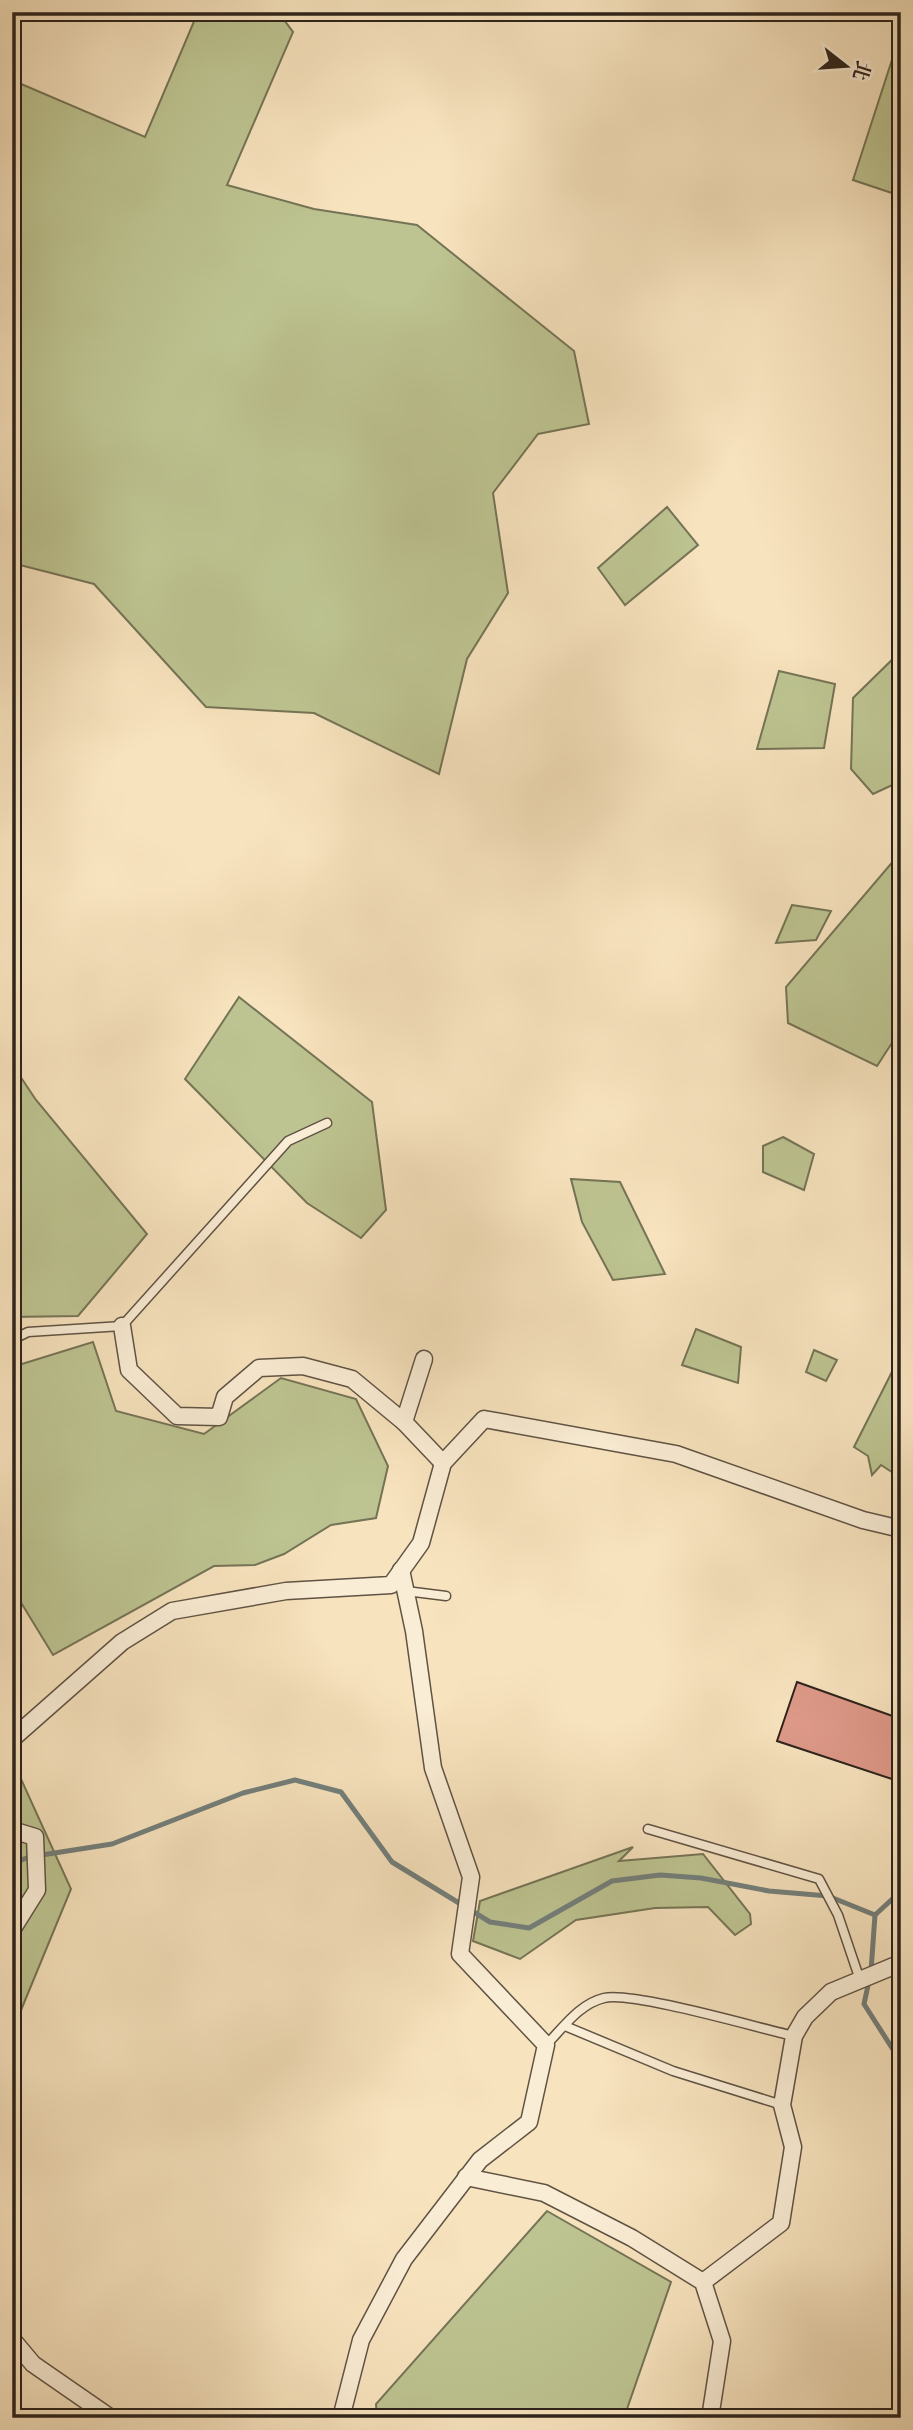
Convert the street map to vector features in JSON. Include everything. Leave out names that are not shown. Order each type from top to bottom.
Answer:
[{"type":"street","points":[[122,1326],[129,1370],[177,1416],[219,1417],[225,1397],[259,1368],[303,1366],[352,1379],[404,1422],[443,1463]]},
{"type":"street","points":[[404,1422],[424,1359]]},
{"type":"street","points":[[12,1739],[122,1642],[172,1611],[286,1591],[391,1585],[421,1543],[443,1463],[484,1419],[677,1454],[863,1520],[901,1529]]},
{"type":"street","points":[[341,2418],[361,2340],[404,2259],[480,2160],[529,2122],[546,2045],[460,1954],[471,1877],[433,1768],[401,1570]]},
{"type":"street","points":[[12,1830],[35,1837],[37,1890],[12,1930]]},
{"type":"street","points":[[703,2282],[780,2223],[793,2147],[782,2105],[794,2036],[805,2017],[831,1992],[900,1963]]},
{"type":"street","points":[[467,2178],[544,2193],[632,2238],[703,2282],[722,2341],[710,2418]]},
{"type":"street","points":[[12,2339],[33,2364],[111,2418]]},
{"type":"lane","points":[[12,1340],[28,1332],[122,1326],[288,1141],[327,1124]]},
{"type":"lane","points":[[406,1591],[446,1596]]},
{"type":"lane","points":[[648,1829],[819,1880],[838,1915],[860,1980]]},
{"type":"lane","points":[[546,2045],[582,2008],[606,1997],[637,2000],[794,2036]]},
{"type":"lane","points":[[565,2026],[673,2071],[782,2105]]},
{"type":"green space","points":[[198,12],[278,12],[293,32],[227,185],[314,209],[417,225],[574,351],[589,424],[538,434],[493,493],[508,593],[467,659],[439,774],[314,713],[206,707],[94,584],[12,563],[12,80],[145,137]]},
{"type":"green space","points":[[901,32],[901,196],[853,180]]},
{"type":"green space","points":[[667,507],[698,545],[625,605],[598,568]]},
{"type":"green space","points":[[901,651],[901,781],[873,794],[851,769],[853,698]]},
{"type":"green space","points":[[779,671],[835,684],[824,748],[757,749]]},
{"type":"green space","points":[[901,852],[901,1029],[877,1066],[788,1023],[786,987]]},
{"type":"green space","points":[[792,905],[831,911],[816,940],[776,943]]},
{"type":"green space","points":[[239,997],[372,1102],[386,1210],[361,1238],[307,1203],[185,1079]]},
{"type":"green space","points":[[12,1064],[36,1100],[147,1234],[78,1316],[12,1317]]},
{"type":"green space","points":[[783,1137],[814,1154],[804,1190],[763,1172],[763,1146]]},
{"type":"green space","points":[[571,1179],[620,1182],[665,1274],[613,1280],[582,1222]]},
{"type":"green space","points":[[696,1329],[741,1347],[738,1383],[682,1365]]},
{"type":"green space","points":[[93,1342],[116,1411],[204,1434],[281,1378],[356,1399],[388,1466],[376,1518],[331,1525],[284,1554],[255,1565],[214,1566],[53,1655],[17,1596],[12,1594],[12,1367]]},
{"type":"green space","points":[[814,1350],[837,1360],[826,1381],[806,1372]]},
{"type":"green space","points":[[901,1354],[901,1478],[881,1465],[872,1475],[868,1456],[854,1447]]},
{"type":"green space","points":[[12,1768],[16,1768],[71,1889],[12,2032]]},
{"type":"green space","points":[[633,1847],[619,1861],[703,1854],[750,1914],[751,1924],[735,1935],[708,1907],[655,1908],[576,1920],[520,1959],[473,1941],[480,1901]]},
{"type":"green space","points":[[547,2211],[671,2282],[627,2409],[617,2418],[377,2418],[376,2404]]},
{"type":"building","points":[[797,1682],[901,1719],[901,1782],[777,1741]]},
{"type":"waterway","points":[[12,1864],[29,1857],[112,1844],[243,1793],[295,1780],[341,1792],[392,1862],[490,1922],[529,1928],[612,1881],[660,1875],[701,1878],[769,1891],[828,1896],[875,1915]]},
{"type":"waterway","points":[[871,1971],[875,1915],[901,1891]]},
{"type":"waterway","points":[[869,1981],[864,2004],[901,2062]]}]
